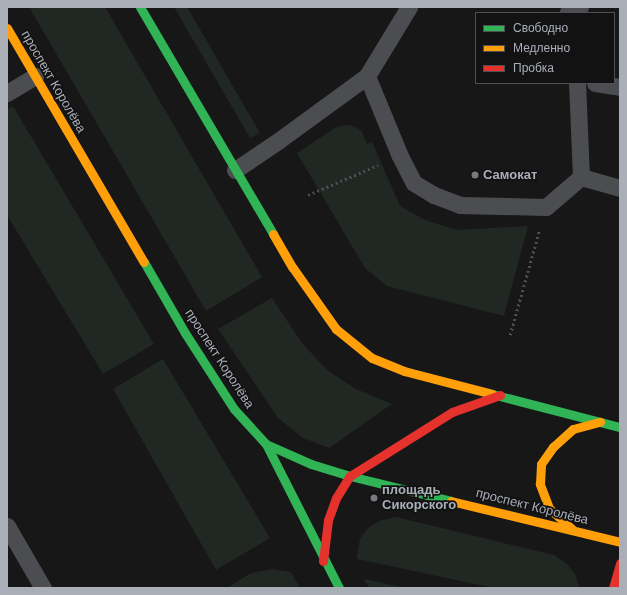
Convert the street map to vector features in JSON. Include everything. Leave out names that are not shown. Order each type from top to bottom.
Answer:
[{"type":"street","points":[[140,7],[292,268],[336,329],[372,358],[404,371],[620,427]]},
{"type":"street","name":"проспект Королёва","points":[[7,28],[186,333],[234,409],[266,444],[310,464],[350,476],[620,542]]},
{"type":"street","points":[[323,561],[328,520],[336,498],[350,476],[452,412],[500,395]]},
{"type":"street","points":[[574,531],[549,508],[540,484],[541,464],[553,447],[574,429],[600,422]]},
{"type":"street","points":[[266,444],[323,561],[338,588]]},
{"type":"street","points":[[614,588],[620,563]]},
{"type":"lane","points":[[235,170],[278,141],[367,76],[409,7]]},
{"type":"lane","points":[[7,93],[35,76]]},
{"type":"lane","points":[[367,76],[400,156],[414,183],[434,195],[460,204],[546,207],[581,177]]},
{"type":"lane","points":[[577,84],[581,177]]},
{"type":"lane","points":[[601,84],[620,87]]},
{"type":"lane","points":[[581,177],[620,188]]},
{"type":"lane","points":[[7,526],[43,588]]},
{"type":"path","points":[[308,195],[400,156]]},
{"type":"path","points":[[510,336],[546,207]]},
{"type":"shaded area","points":[[29,7],[105,7],[262,277],[206,311]]},
{"type":"shaded area","points":[[174,7],[187,7],[260,133],[250,138]]},
{"type":"shaded area","points":[[13,106],[154,344],[103,374],[7,215],[7,109]]},
{"type":"shaded area","points":[[344,125],[353,126],[361,130],[367,144],[372,142],[400,206],[425,220],[457,230],[528,226],[504,316],[387,286],[365,268],[297,153],[335,128]]},
{"type":"shaded area","points":[[272,298],[302,343],[327,370],[356,389],[392,404],[329,448],[303,438],[278,418],[218,329]]},
{"type":"shaded area","points":[[163,359],[270,538],[216,570],[113,389]]},
{"type":"shaded area","points":[[396,517],[554,555],[567,564],[575,574],[580,588],[494,588],[357,559],[360,538],[369,527],[382,520]]},
{"type":"shaded area","points":[[272,569],[291,572],[300,588],[227,588],[251,573]]},
{"type":"shaded area","points":[[364,579],[406,588],[369,588]]},
{"type":"traffic: fast","points":[[140,7],[273,234]]},
{"type":"traffic: fast","points":[[144,262],[185,333],[234,409],[266,444],[311,464],[350,476],[451,501]]},
{"type":"traffic: fast","points":[[492,394],[620,427]]},
{"type":"traffic: fast","points":[[266,444],[339,588]]},
{"type":"traffic: slow","points":[[7,28],[144,262]]},
{"type":"traffic: slow","points":[[273,234],[293,268],[336,329],[372,358],[404,371],[492,394]]},
{"type":"traffic: slow","points":[[572,529],[549,508],[540,484],[541,464],[553,447],[573,429],[600,422]]},
{"type":"traffic: slow","points":[[451,501],[620,542]]},
{"type":"traffic: jam","points":[[323,561],[328,520],[336,498],[350,476],[452,412],[500,395]]},
{"type":"traffic: jam","points":[[613,588],[620,563]]},
{"type":"place","name":"Самокат","points":[[475,175]]},
{"type":"place","name":"площадь Сикорского","points":[[374,498]]}]
